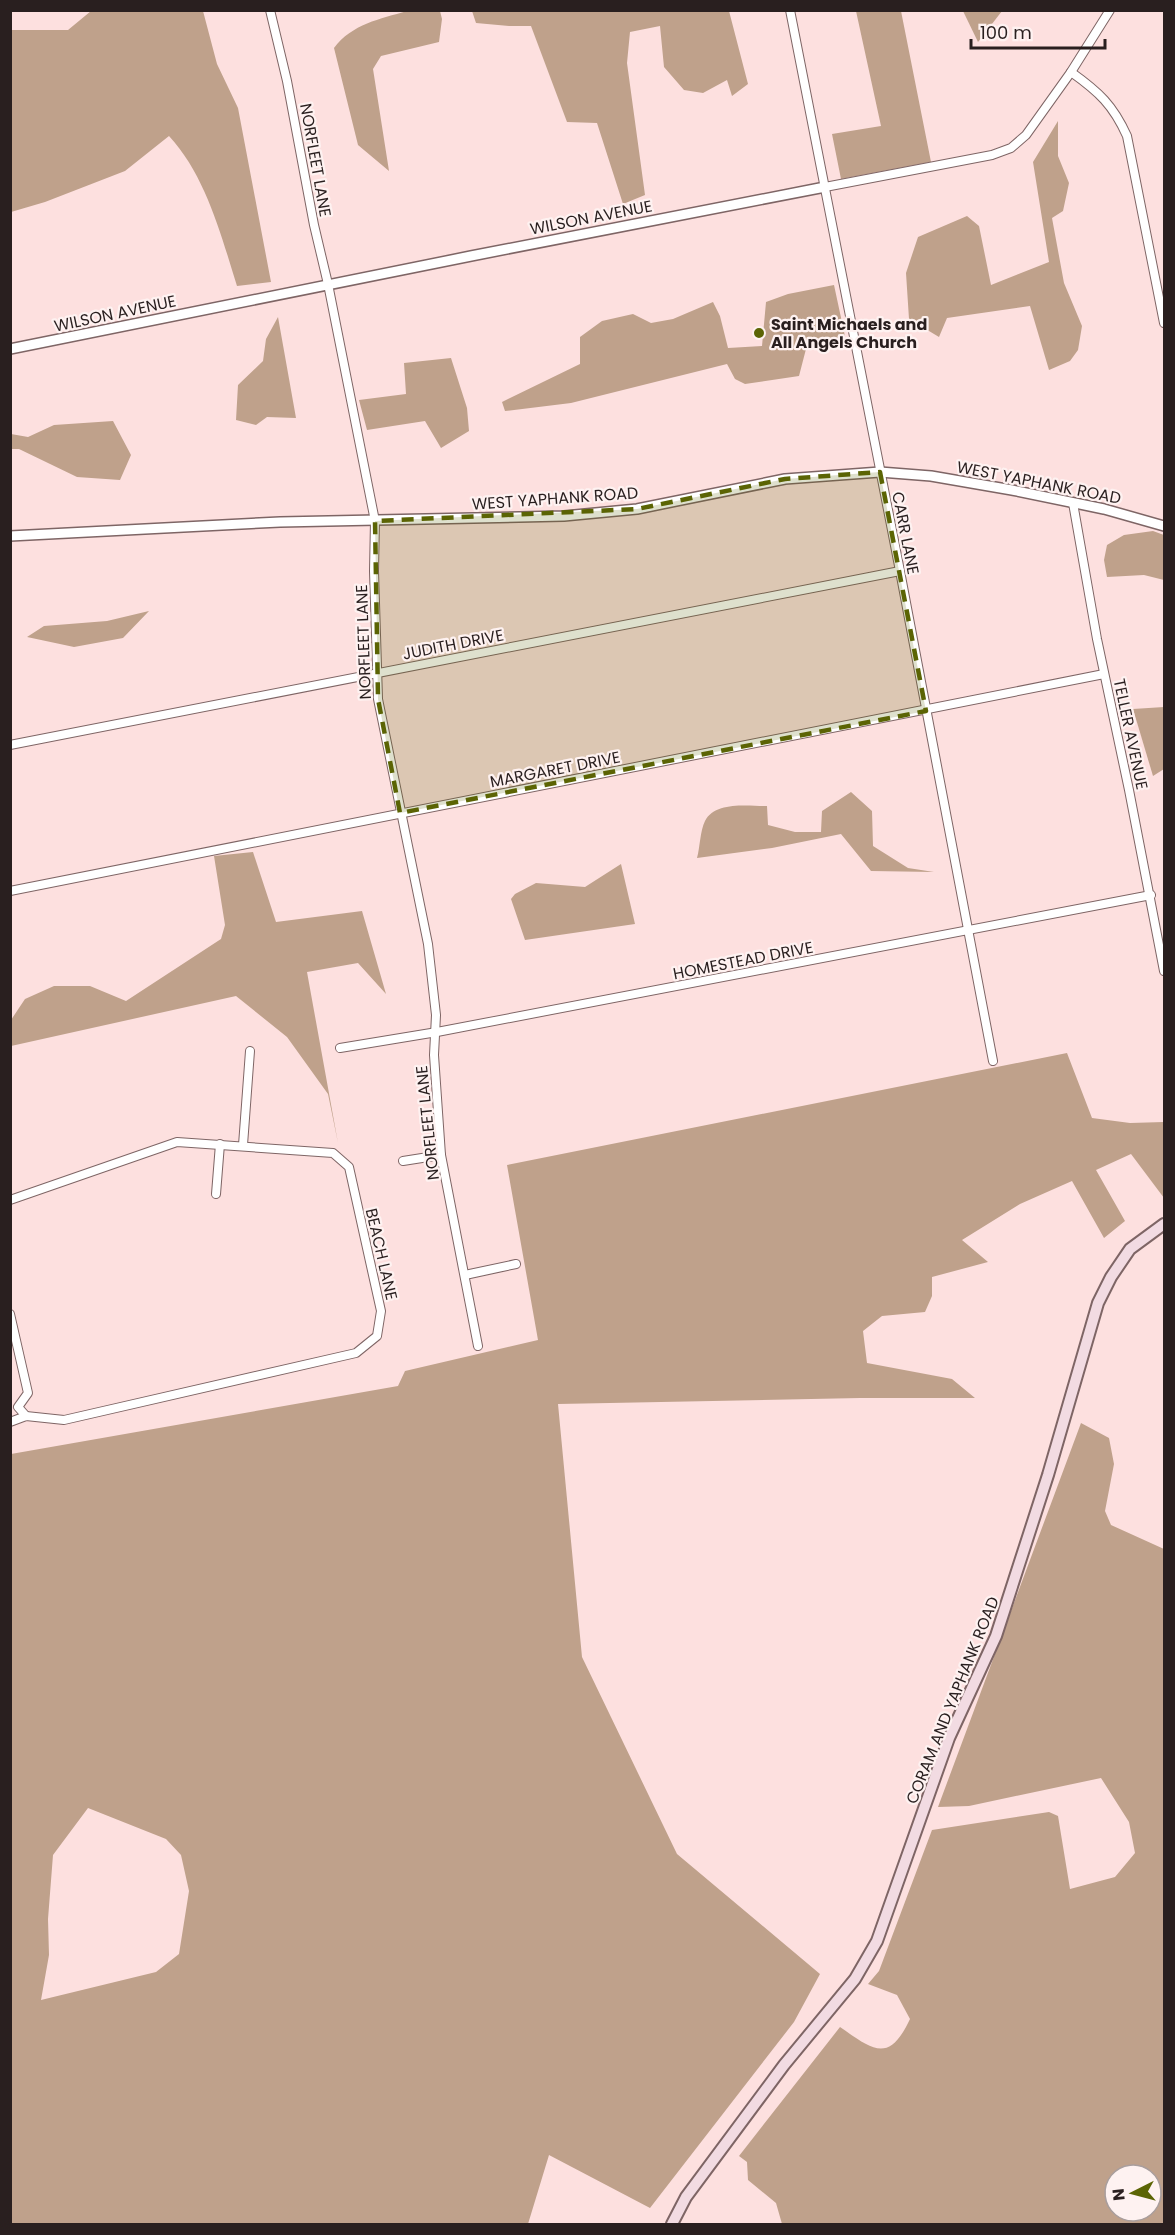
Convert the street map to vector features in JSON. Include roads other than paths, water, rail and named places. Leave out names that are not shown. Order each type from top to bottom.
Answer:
[{"type":"main road","name":"CORAM AND YAPHANK ROAD","points":[[672,2224],[686,2198],[784,2065],[855,1978],[877,1941],[950,1738],[996,1637],[1011,1594],[1098,1303],[1130,1249],[1164,1224]]},
{"type":"street","name":"NORFLEET LANE","points":[[270,10],[281,52],[375,521],[374,571],[378,699],[428,944],[436,1032],[434,1055],[441,1155],[478,1346]]},
{"type":"street","name":"CARR LANE","points":[[790,10],[993,1061]]},
{"type":"street","name":"WILSON AVENUE","points":[[10,349],[328,284],[992,155],[1011,148],[1026,135],[1071,72],[1110,10]]},
{"type":"street","points":[[1071,72],[1098,91],[1119,119],[1127,136],[1164,323]]},
{"type":"street","name":"WEST YAPHANK ROAD","points":[[10,536],[280,522],[564,516],[626,510],[784,479],[880,472],[931,476],[1012,490],[1104,509],[1164,526]]},
{"type":"street","name":"TELLER AVENUE","points":[[1073,503],[1104,675],[1151,896],[1164,971]]},
{"type":"street","name":"JUDITH DRIVE","points":[[10,745],[900,571]]},
{"type":"street","name":"MARGARET DRIVE","points":[[10,891],[1104,675]]},
{"type":"street","name":"HOMESTEAD DRIVE","points":[[340,1048],[436,1032],[1151,896]]},
{"type":"street","points":[[243,1145],[250,1051]]},
{"type":"street","name":"BEACH LANE","points":[[10,1200],[177,1142],[333,1153],[349,1167],[381,1311],[376,1336],[356,1353],[182,1395],[64,1420],[26,1416],[10,1422]]},
{"type":"street","points":[[216,1194],[220,1144]]},
{"type":"street","points":[[403,1161],[441,1155]]},
{"type":"street","points":[[465,1275],[516,1264]]},
{"type":"street","points":[[10,1314],[28,1393],[18,1407],[26,1416]]},
{"type":"place","name":"Saint Michaels and All Angels Church","points":[[759,333]]}]
